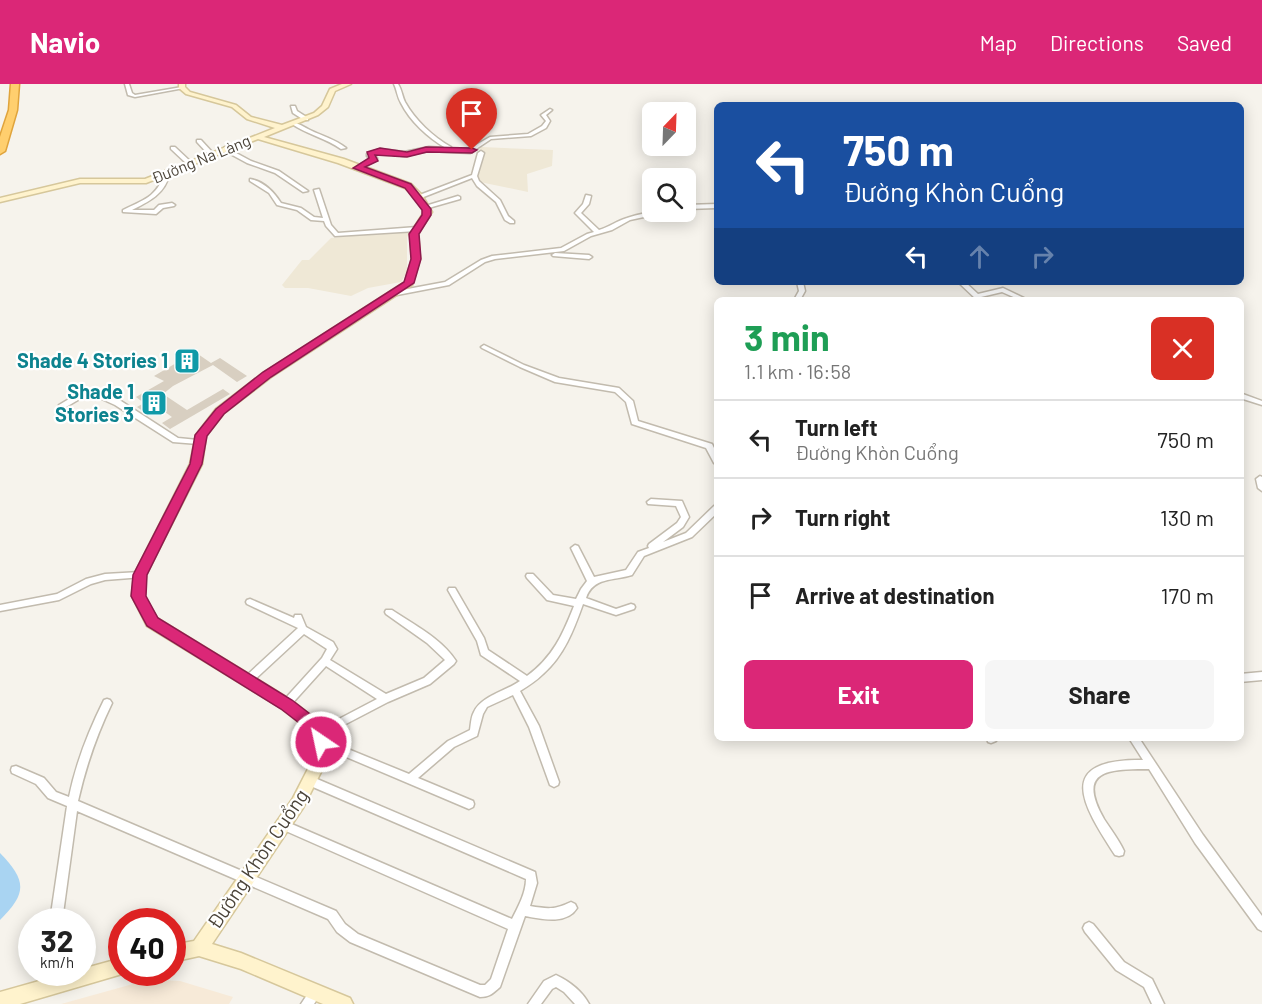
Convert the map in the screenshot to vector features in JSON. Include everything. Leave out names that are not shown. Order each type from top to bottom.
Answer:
[{"type":"highway","points":[[0,151],[13,110],[15,84]]},
{"type":"street","points":[[127,84],[130,94],[135,96],[182,86],[189,93],[234,106],[249,118],[281,128]]},
{"type":"street","name":"Đường Na Làng","points":[[0,200],[80,181],[129,183],[166,175],[211,154],[306,118],[325,107],[332,90],[348,84]]},
{"type":"street","points":[[396,84],[400,88],[403,103],[431,136],[449,148]]},
{"type":"street","points":[[293,106],[294,111],[306,118]]},
{"type":"street","points":[[357,168],[375,159],[370,154],[377,151],[407,154],[426,149],[449,148],[470,151],[490,138],[527,136],[545,126],[548,120],[543,115],[550,110]]},
{"type":"street","points":[[294,123],[343,148]]},
{"type":"street","points":[[257,137],[408,186],[422,202],[427,215],[414,234],[416,259],[413,273],[409,283],[397,293],[235,397],[205,427],[198,442],[196,464],[140,575],[138,596],[152,622],[249,679],[286,704],[309,722],[320,738],[469,804]]},
{"type":"street","points":[[199,141],[211,154]]},
{"type":"street","points":[[173,148],[189,163]]},
{"type":"street","points":[[225,149],[249,162],[277,172],[305,191]]},
{"type":"street","points":[[481,153],[474,176],[476,184],[500,204],[504,216],[512,222]]},
{"type":"street","points":[[166,175],[166,181],[157,193],[125,211],[156,212],[160,206],[172,205]]},
{"type":"street","points":[[422,202],[474,176]]},
{"type":"street","points":[[252,180],[271,192],[279,204],[299,209],[313,219],[327,220]]},
{"type":"street","points":[[317,190],[327,220],[337,235],[417,229]]},
{"type":"street","points":[[588,196],[586,204],[578,213],[598,232]]},
{"type":"street","points":[[422,202],[458,198]]},
{"type":"street","points":[[696,207],[714,207]]},
{"type":"street","points":[[397,293],[447,285],[483,261],[494,257],[562,250],[628,219],[642,216]]},
{"type":"street","points":[[531,252],[589,257]]},
{"type":"street","points":[[965,285],[979,297]]},
{"type":"street","points":[[983,297],[1004,290],[1019,297]]},
{"type":"street","points":[[484,347],[557,380],[617,390],[629,401],[635,422],[709,446],[714,455]]},
{"type":"street","points":[[63,405],[81,395],[94,393],[118,402],[176,440],[198,442]]},
{"type":"street","points":[[1244,396],[1262,403]]},
{"type":"street","points":[[1260,479],[1262,488]]},
{"type":"street","points":[[410,779],[451,744],[474,733],[478,713],[484,704],[515,690],[554,656],[592,581],[629,573],[641,554],[680,525],[685,517],[678,503],[651,502]]},
{"type":"street","points":[[649,549],[689,535],[714,511]]},
{"type":"street","points":[[575,548],[592,581]]},
{"type":"street","points":[[0,608],[59,597],[89,581],[105,577],[140,575]]},
{"type":"street","points":[[530,576],[550,598],[580,602],[616,612],[631,607]]},
{"type":"street","points":[[452,590],[481,641],[484,652],[490,659],[528,681]]},
{"type":"street","points":[[250,602],[301,624],[330,645],[332,649],[326,661],[286,704]]},
{"type":"street","points":[[320,738],[385,699],[427,681],[451,661],[443,648],[389,612]]},
{"type":"street","points":[[249,679],[301,624]]},
{"type":"street","points":[[326,661],[385,699]]},
{"type":"street","points":[[1244,678],[1262,676]]},
{"type":"street","points":[[515,690],[534,726],[554,782]]},
{"type":"street","points":[[58,908],[74,804],[92,732],[106,703]]},
{"type":"street","name":"Đường Khòn Cuổng","points":[[199,948],[283,825],[310,781],[318,764],[320,738]]},
{"type":"street","points":[[1136,741],[1199,838],[1262,925]]},
{"type":"street","points":[[1119,851],[1089,803],[1088,786],[1095,772],[1115,766],[1151,765]]},
{"type":"street","points":[[16,770],[39,781],[52,795],[332,915],[341,928],[354,938],[480,991],[487,991],[496,983],[532,883],[531,876],[310,781]]},
{"type":"street","points":[[283,825],[515,926]]},
{"type":"street","points":[[522,910],[551,915],[564,914],[571,908]]},
{"type":"street","points":[[1089,928],[1120,966],[1148,982],[1158,1004]]},
{"type":"street","points":[[186,951],[199,948],[241,960],[311,998],[344,1004]]},
{"type":"street","points":[[534,1004],[548,985],[556,981],[568,988],[583,1004]]},
{"type":"street","points":[[0,1001],[33,986]]},
{"type":"shaded area","points":[[481,147],[553,150],[552,166],[527,174],[528,192],[475,181],[476,157]]},
{"type":"shaded area","points":[[412,230],[407,237],[407,272],[401,282],[368,288],[351,296],[308,288],[285,288],[282,285],[302,260],[309,260],[331,238]]},
{"type":"shaded area","points":[[186,983],[233,997],[229,1004],[61,1004],[126,986],[186,986]]},
{"type":"water","points":[[0,853],[15,871],[20,887],[15,902],[0,920]]},
{"type":"building","points":[[195,352],[211,363],[220,358],[247,376],[237,382],[213,365],[173,386],[163,394],[187,410],[223,389],[230,394],[170,429],[162,423],[172,417],[158,407],[147,414],[137,407],[144,403],[136,397],[164,381],[154,376]]},
{"type":"place","name":"Shade 4 Stories 1","points":[[187,361]]},
{"type":"place","name":"Shade 1 Stories 3","points":[[154,403]]},
{"type":"route","points":[[321,742],[319,734],[309,722],[286,704],[249,679],[192,648],[152,622],[138,596],[140,575],[150,550],[196,464],[198,442],[205,427],[235,397],[409,283],[416,259],[414,234],[428,212],[419,197],[408,186],[357,168],[375,159],[370,154],[380,151],[407,154],[426,149],[472,150]]}]
